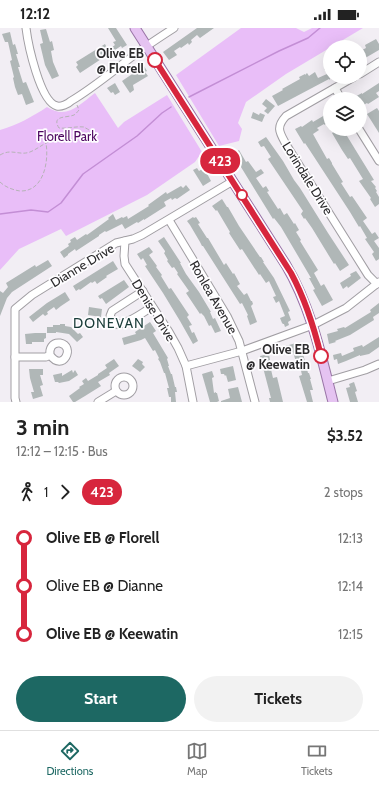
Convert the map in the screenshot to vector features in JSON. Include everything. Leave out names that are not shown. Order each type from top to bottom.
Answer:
[{"type":"main road","points":[[135,28],[293,277],[313,325],[333,402]]},
{"type":"street","points":[[26,28],[34,67],[50,102],[57,106],[74,100],[174,28]]},
{"type":"street","points":[[367,70],[379,62]]},
{"type":"street","name":"Lorindale Drive","points":[[342,84],[286,116],[280,122],[279,131],[368,275],[378,283]]},
{"type":"street","points":[[335,88],[337,92]]},
{"type":"street","points":[[363,136],[379,161]]},
{"type":"street","name":"Dianne Drive","points":[[16,402],[15,309],[32,295],[116,243],[134,239],[142,235],[233,181]]},
{"type":"street","name":"Ronlea Avenue","points":[[169,220],[227,316],[239,341],[255,402]]},
{"type":"street","name":"Denise Drive","points":[[125,241],[124,256],[126,264],[178,348],[186,366],[193,402]]},
{"type":"street","points":[[186,366],[242,351],[313,325],[346,308],[378,283]]},
{"type":"street","points":[[143,291],[112,311],[110,316],[115,324],[119,324],[127,322],[152,307]]},
{"type":"street","points":[[15,357],[46,357],[50,355]]},
{"type":"street","points":[[328,381],[365,370],[379,364]]},
{"type":"street","points":[[98,402],[116,391]]},
{"type":"path","points":[[0,155],[9,151],[22,154],[30,152],[56,139],[65,138],[85,141],[90,137],[89,130],[86,128],[63,129],[59,128],[56,122],[61,117],[74,115],[79,110],[74,100]]},
{"type":"path","points":[[0,182],[8,188],[16,190],[24,191],[34,187],[41,178],[46,164],[46,143]]},
{"type":"green space","points":[[241,28],[296,28],[304,32],[312,28],[363,28],[343,40],[323,40],[323,52],[286,74],[246,102],[238,123],[242,129],[239,141],[219,146],[176,75]]},
{"type":"green space","name":"Florell Park","points":[[95,93],[118,128],[124,122],[167,95],[202,152],[195,162],[147,195],[66,236],[61,229],[19,249],[0,270],[0,130],[12,126],[47,107],[54,111],[67,111],[78,106]]},
{"type":"building","points":[[108,28],[116,28],[127,45],[122,48],[121,46],[80,73],[76,67],[78,65],[76,62],[105,44],[108,50],[115,45],[113,42],[116,41]]},
{"type":"building","points":[[197,28],[214,28],[200,38],[197,35],[191,40],[192,42],[189,45],[188,43],[174,51],[177,55],[169,60],[163,52]]},
{"type":"building","points":[[46,29],[50,42],[52,41],[54,50],[51,51],[53,62],[59,76],[52,79],[45,65],[40,44],[43,43],[40,30]]},
{"type":"building","points":[[10,32],[13,45],[15,44],[18,54],[16,54],[20,67],[18,67],[23,83],[26,82],[34,102],[26,105],[22,94],[18,95],[15,87],[8,42],[5,42],[2,34]]},
{"type":"building","points":[[376,39],[379,44],[379,50],[367,57],[367,44]]},
{"type":"building","points":[[144,66],[147,71],[145,72],[148,76],[133,85],[134,90],[130,93],[122,81]]},
{"type":"building","points":[[315,72],[318,78],[323,76],[323,82],[278,106],[272,96],[307,73],[309,76]]},
{"type":"building","points":[[115,83],[120,92],[115,95],[107,88]]},
{"type":"building","points":[[379,83],[379,91],[376,93],[379,97],[368,104],[367,92],[365,92]]},
{"type":"building","points":[[266,99],[275,106],[268,114],[264,111],[267,108],[262,104]]},
{"type":"building","points":[[377,108],[379,111],[379,133],[367,114]]},
{"type":"building","points":[[253,112],[259,115],[260,113],[265,115],[262,122],[251,118]]},
{"type":"building","points":[[323,116],[323,125],[317,128],[319,130],[313,134],[327,159],[329,158],[332,163],[343,182],[341,183],[350,197],[352,196],[367,218],[363,221],[372,234],[375,232],[379,238],[374,241],[379,248],[379,259],[376,261],[372,254],[374,252],[365,239],[367,238],[360,226],[359,227],[295,129],[301,126],[302,127],[312,120],[313,122]]},
{"type":"building","points":[[334,136],[347,136],[374,180],[371,181],[376,187],[376,192],[379,197],[379,204],[375,207],[370,199],[371,198],[359,181],[363,179],[350,158],[348,159]]},
{"type":"building","points":[[266,137],[283,161],[349,265],[340,271],[335,263],[334,264],[312,228],[305,218],[304,219],[301,214],[303,211],[268,159],[271,157],[264,146],[261,147],[258,142]]},
{"type":"building","points":[[239,150],[246,162],[248,161],[256,172],[261,169],[264,173],[256,178],[263,188],[266,186],[269,191],[267,192],[278,209],[280,208],[284,215],[287,213],[294,224],[295,223],[299,230],[296,232],[301,240],[300,241],[318,270],[314,273],[321,286],[324,284],[333,300],[322,306],[313,290],[315,289],[309,278],[311,278],[281,227],[274,218],[273,219],[233,154]]},
{"type":"building","points":[[197,168],[199,171],[204,168],[211,181],[203,186],[193,170]]},
{"type":"building","points":[[186,185],[190,190],[177,199],[175,198],[172,200],[171,198],[164,202],[166,206],[144,220],[125,229],[122,224],[106,232],[105,231],[76,251],[75,249],[64,258],[60,252],[69,246],[68,244],[71,242],[70,240],[75,237],[77,240],[86,234],[87,235],[109,219],[108,218],[113,214],[116,220],[127,216],[128,219],[149,206],[148,205],[166,192],[167,194],[181,186],[183,188]]},
{"type":"building","points":[[222,199],[274,278],[290,311],[288,312],[291,320],[288,322],[289,325],[285,327],[282,323],[280,318],[285,316],[279,301],[276,303],[273,297],[276,296],[269,281],[266,283],[242,249],[240,250],[217,210],[216,211],[212,206]]},
{"type":"building","points":[[193,217],[196,217],[200,223],[198,224],[224,265],[226,263],[233,274],[234,273],[240,284],[237,286],[244,295],[247,293],[252,301],[253,304],[251,306],[257,322],[250,325],[248,315],[242,303],[240,304],[187,221]]},
{"type":"building","points":[[164,237],[211,312],[213,319],[215,318],[221,331],[215,333],[211,325],[209,326],[204,316],[201,313],[200,314],[186,293],[189,291],[174,267],[172,268],[167,261],[168,260],[164,253],[165,251],[158,241]]},
{"type":"building","points":[[149,247],[153,252],[149,255],[157,266],[156,267],[162,275],[161,276],[189,315],[187,317],[192,325],[189,326],[192,333],[194,332],[198,341],[193,344],[145,266],[147,265],[143,258],[141,260],[137,254]]},
{"type":"building","points":[[48,260],[52,266],[12,292],[7,298],[0,316],[0,291],[3,293],[8,287],[6,283],[35,265],[36,267]]},
{"type":"building","points":[[113,261],[118,269],[106,276],[107,277],[97,284],[95,281],[92,283],[91,282],[80,290],[79,289],[76,291],[73,286]]},
{"type":"building","points":[[356,271],[361,278],[348,288],[347,286],[343,289],[340,283]]},
{"type":"building","points":[[124,280],[129,287],[106,304],[102,298],[100,299],[98,296]]},
{"type":"building","points":[[65,292],[70,300],[56,310],[54,307],[47,312],[48,314],[45,316],[43,314],[33,322],[29,317],[47,303]]},
{"type":"building","points":[[379,303],[379,313],[373,317],[374,320],[350,335],[329,344],[327,334],[338,331],[337,329],[345,328],[371,312],[370,310]]},
{"type":"building","points":[[89,307],[102,309],[101,317],[88,315]]},
{"type":"building","points":[[150,322],[156,331],[153,333],[168,358],[168,366],[177,392],[175,392],[176,402],[171,402],[165,373],[158,359],[159,358],[155,350],[153,351],[145,338],[124,345],[122,338],[136,334],[135,332]]},
{"type":"building","points":[[65,324],[65,326],[71,327],[83,337],[77,342],[69,334],[56,332],[47,333],[47,327],[53,327],[53,325]]},
{"type":"building","points":[[46,333],[44,342],[32,342],[32,344],[26,344],[25,334]]},
{"type":"building","points":[[379,337],[379,347],[369,354],[360,355],[338,364],[337,359],[334,360],[333,355],[341,353],[342,356],[354,351],[353,348],[362,345],[363,347]]},
{"type":"building","points":[[300,342],[311,379],[313,390],[310,390],[313,402],[307,402],[299,376],[302,375],[299,362],[296,362],[293,352],[287,353],[285,346]]},
{"type":"building","points":[[269,354],[273,378],[277,377],[283,402],[270,402],[269,398],[271,398],[260,356]]},
{"type":"building","points":[[114,359],[119,366],[109,373],[110,375],[98,382],[101,386],[73,402],[69,396],[84,384],[82,381],[86,378],[88,381],[98,375],[107,368],[105,365]]},
{"type":"building","points":[[138,359],[143,362],[142,364],[145,367],[140,372],[132,366]]},
{"type":"building","points":[[233,366],[236,380],[228,382],[226,375],[221,374],[220,369]]},
{"type":"building","points":[[29,369],[43,369],[43,375],[40,375],[43,385],[40,386],[43,396],[33,399],[31,392],[34,392]]},
{"type":"building","points":[[72,370],[73,373],[75,370],[78,375],[69,381],[59,383],[55,382],[53,375],[62,373],[62,376]]},
{"type":"building","points":[[212,371],[214,377],[212,378],[214,393],[217,393],[219,401],[217,402],[210,402],[202,374]]},
{"type":"building","points":[[354,382],[358,402],[350,402],[346,388],[350,387],[349,384]]},
{"type":"building","points":[[238,387],[242,402],[221,402],[230,398],[228,389]]},
{"type":"waterway","points":[[189,97],[279,51],[308,38],[320,28]]},
{"type":"waterway","points":[[0,214],[31,210],[48,212],[61,203],[83,174],[137,136],[162,113],[171,107]]},
{"type":"bus line","name":"423","points":[[155,60],[291,273],[301,292],[313,325],[321,356]]},
{"type":"place","name":"Olive EB @ Florell","points":[[155,60]]},
{"type":"place","name":"Olive EB @ Keewatin","points":[[321,356]]},
{"type":"district","name":"DONEVAN","points":[[109,323]]}]
